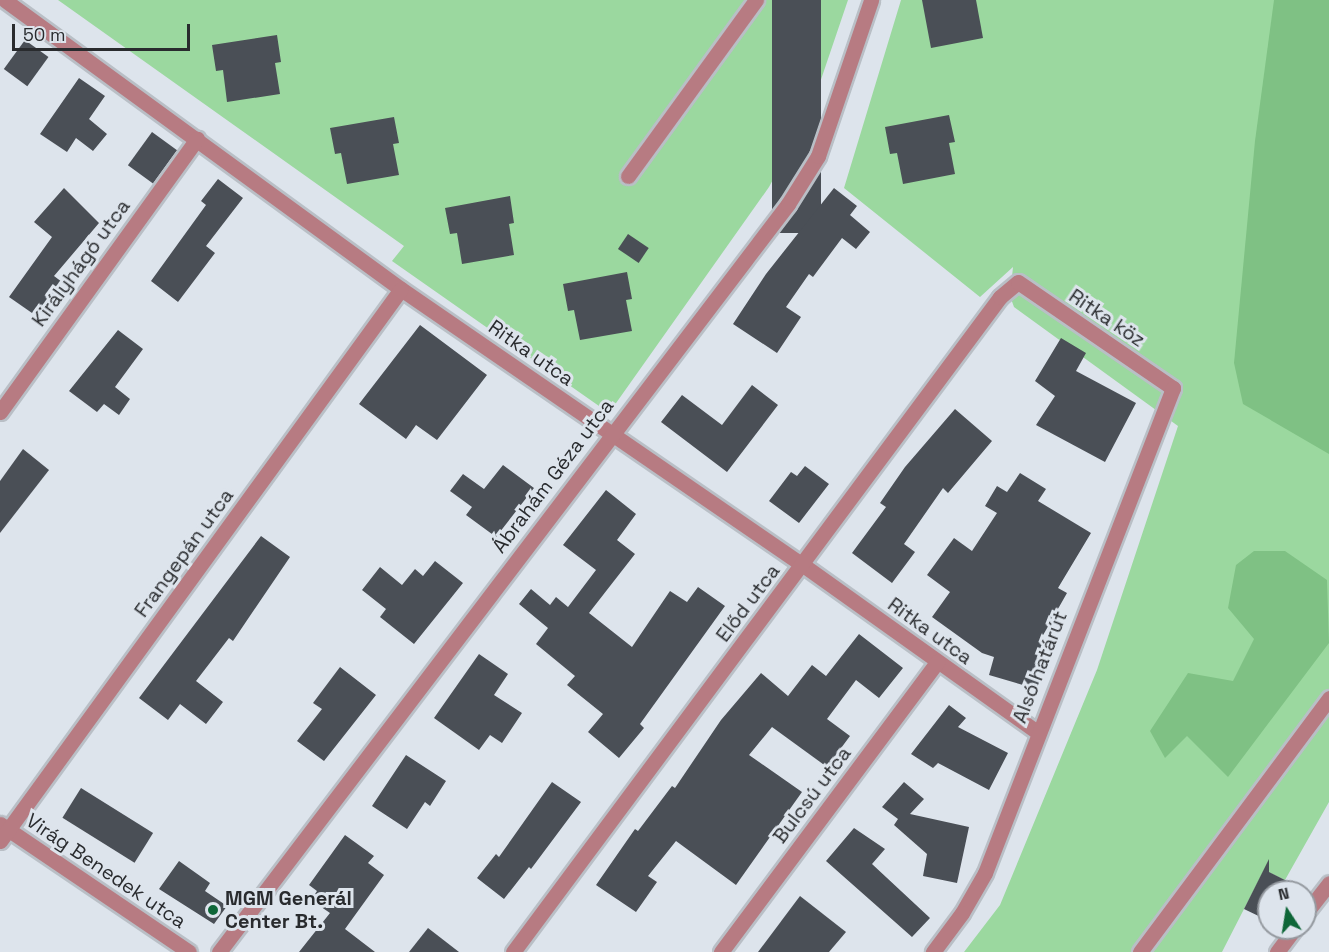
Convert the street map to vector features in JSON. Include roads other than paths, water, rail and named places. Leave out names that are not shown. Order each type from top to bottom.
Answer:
[{"type":"street","points":[[628,176],[756,0]]},
{"type":"street","name":"Ábrahám Géza utca","points":[[219,952],[610,434],[788,204],[818,156],[871,0]]},
{"type":"street","name":"Ritka utca","points":[[4,3],[197,139],[401,289],[803,565],[1037,732]]},
{"type":"street","name":"Királyhágó utca","points":[[0,412],[197,139]]},
{"type":"street","name":"Ritka köz","points":[[1018,282],[1173,388]]},
{"type":"street","name":"Előd utca","points":[[513,952],[803,565],[1000,297],[1018,282]]},
{"type":"street","name":"Frangepán utca","points":[[3,832],[401,289]]},
{"type":"street","name":"Alsó határút","points":[[933,952],[985,873],[1037,732],[1173,388]]},
{"type":"street","name":"Bulcsú utca","points":[[721,952],[937,662]]},
{"type":"street","points":[[1140,952],[1329,698]]},
{"type":"street","name":"Virág Benedek utca","points":[[3,832],[189,952]]},
{"type":"street","points":[[1317,898],[1329,883]]},
{"type":"place","name":"MGM Generál Center Bt.","points":[[213,910]]}]
